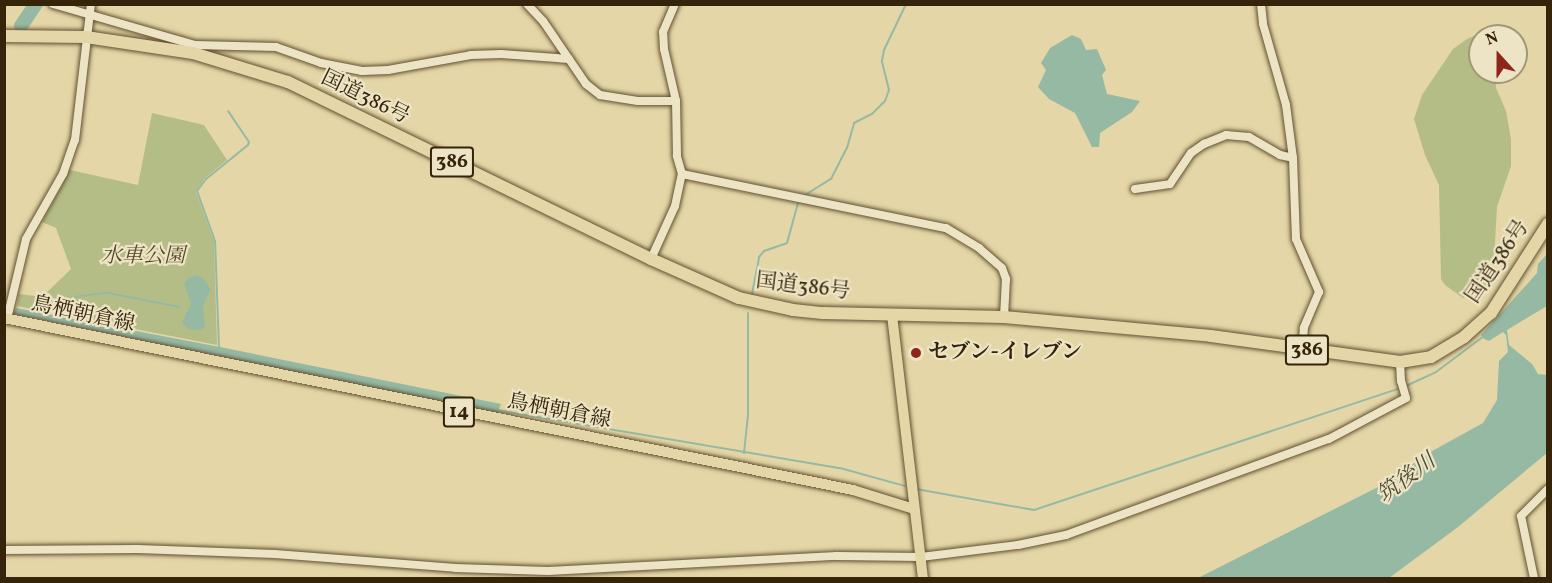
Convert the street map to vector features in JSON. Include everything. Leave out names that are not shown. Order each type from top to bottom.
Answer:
[{"type":"highway","name":"国道386号","points":[[4,36],[86,37],[194,49],[288,82],[651,259],[739,298],[767,306],[823,313],[1004,316],[1211,336],[1400,362],[1431,357],[1464,337],[1491,313],[1548,224]]},
{"type":"main road","points":[[892,315],[904,400],[922,574]]},
{"type":"main road","name":"鳥栖朝倉線","points":[[6,317],[853,490],[914,509]]},
{"type":"street","points":[[53,4],[91,9],[194,49],[276,47],[321,63],[362,71],[388,70],[471,55],[501,54],[569,59]]},
{"type":"street","points":[[527,4],[543,21],[586,84],[600,95],[638,101],[676,101]]},
{"type":"street","points":[[651,259],[675,206],[682,174],[677,156],[676,101],[663,49],[663,32],[675,4]]},
{"type":"street","points":[[1261,4],[1263,24],[1286,105],[1293,158],[1296,239],[1318,292],[1304,328],[1302,350]]},
{"type":"street","points":[[6,317],[26,239],[63,174],[75,140],[91,9]]},
{"type":"street","points":[[1135,189],[1170,184],[1191,153],[1204,144],[1226,135],[1248,137],[1280,155],[1293,158]]},
{"type":"street","points":[[682,174],[946,228],[979,248],[1002,268],[1006,279],[1004,316]]},
{"type":"street","points":[[4,550],[138,549],[252,553],[455,568],[548,571],[837,556],[921,556],[1032,543],[1119,518],[1329,439],[1406,398],[1402,385],[1400,362]]},
{"type":"street","points":[[1534,579],[1521,516],[1548,489]]},
{"type":"green space","points":[[1467,39],[1468,84],[1496,84],[1506,111],[1511,139],[1511,166],[1497,207],[1493,279],[1486,288],[1463,298],[1445,285],[1441,279],[1439,185],[1425,155],[1414,119],[1422,95],[1453,49]]},
{"type":"green space","name":"水車公園","points":[[152,113],[204,125],[227,160],[205,178],[196,192],[214,241],[217,345],[17,306],[19,294],[42,297],[71,269],[56,228],[42,222],[70,170],[138,185]]},
{"type":"water","points":[[1072,35],[1081,39],[1086,50],[1097,49],[1106,70],[1102,75],[1107,94],[1140,101],[1132,112],[1100,133],[1099,147],[1092,147],[1075,113],[1049,99],[1038,87],[1046,70],[1041,63],[1050,48]]},
{"type":"water","name":"筑後川","points":[[1547,254],[1547,306],[1507,330],[1509,345],[1532,364],[1538,374],[1547,375],[1547,453],[1458,527],[1389,578],[1198,578],[1382,485],[1434,450],[1483,423],[1497,400],[1499,361],[1508,352],[1506,335],[1503,332],[1489,341],[1481,335],[1537,273],[1538,264]]},
{"type":"water","points":[[195,275],[202,277],[211,289],[203,306],[205,327],[200,330],[188,329],[182,323],[191,303],[184,284],[188,278]]},
{"type":"water","points":[[16,308],[501,404],[497,414],[14,314]]},
{"type":"waterway","points":[[21,26],[36,4]]},
{"type":"waterway","points":[[805,195],[831,179],[847,148],[854,123],[872,114],[885,101],[889,90],[882,61],[884,50],[906,4]]},
{"type":"waterway","points":[[219,348],[215,241],[197,191],[206,179],[248,145],[249,142],[228,111]]},
{"type":"waterway","points":[[752,294],[759,257],[764,251],[787,243],[798,203]]},
{"type":"waterway","points":[[34,313],[49,303],[65,303],[74,297],[108,293],[180,307]]},
{"type":"waterway","points":[[744,453],[748,417],[748,313]]},
{"type":"waterway","points":[[1406,386],[1436,372],[1484,336]]},
{"type":"waterway","points":[[916,489],[1034,510],[1400,388]]},
{"type":"waterway","points":[[496,410],[840,468],[905,486]]},
{"type":"place","name":"セブン-イレブン","points":[[916,353]]}]
